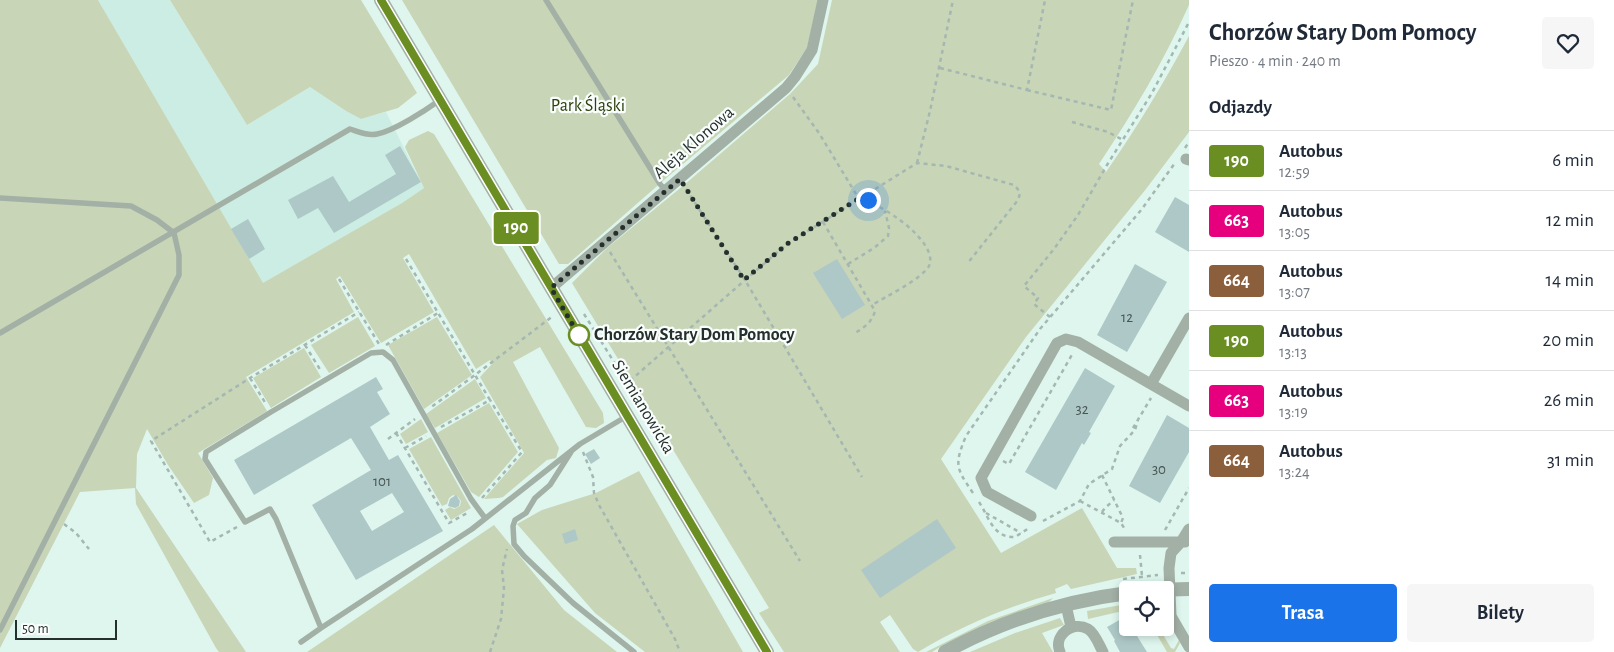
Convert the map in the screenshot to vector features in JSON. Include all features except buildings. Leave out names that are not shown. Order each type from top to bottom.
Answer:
[{"type":"street","name":"Siemianowicka","points":[[381,0],[767,652]]},
{"type":"street","name":"Aleja Klonowa","points":[[551,288],[786,88],[812,50],[823,0]]},
{"type":"street","points":[[1152,389],[1189,318]]},
{"type":"street","points":[[1035,520],[987,492],[981,478],[1057,343],[1066,339],[1078,342],[1152,389],[1189,406]]},
{"type":"street","points":[[1169,581],[1171,553],[1185,542],[1189,529]]},
{"type":"street","points":[[1114,542],[1185,542]]},
{"type":"street","points":[[1174,589],[1189,588]]},
{"type":"street","points":[[945,652],[1016,620],[1066,605],[1119,595]]},
{"type":"street","points":[[1066,605],[1071,627]]},
{"type":"street","points":[[1174,621],[1189,647]]},
{"type":"street","points":[[1060,652],[1058,647],[1060,636],[1071,627],[1082,627],[1090,631],[1103,652]]},
{"type":"lane","points":[[546,0],[666,191]]},
{"type":"lane","points":[[0,333],[350,130],[376,135],[388,131],[440,100]]},
{"type":"lane","points":[[0,198],[131,206],[157,220],[174,233],[179,255],[179,274],[0,630]]},
{"type":"lane","points":[[321,628],[276,519],[270,509],[245,522],[205,459],[206,452],[371,353],[383,352],[393,360],[466,490],[485,518]]},
{"type":"lane","points":[[301,642],[485,518],[572,450],[627,416]]},
{"type":"lane","points":[[572,450],[550,485],[535,498],[526,513],[515,520],[513,526],[514,544],[578,608],[634,652]]},
{"type":"path","points":[[917,163],[954,0]]},
{"type":"path","points":[[1027,90],[1045,0]]},
{"type":"path","points":[[940,68],[1111,110],[1133,0]]},
{"type":"path","points":[[1050,317],[1034,304],[1038,298],[1024,286],[1078,215],[1152,93],[1189,22]]},
{"type":"path","points":[[786,88],[819,133],[858,199]]},
{"type":"path","points":[[1072,122],[1108,132],[1123,140]]},
{"type":"path","points":[[1029,528],[1019,536],[1011,537],[996,531],[986,518],[986,513],[958,467],[959,453],[966,436],[1050,317],[1182,159],[1189,142]]},
{"type":"path","points":[[624,386],[787,244],[917,163],[946,166],[1014,185],[1018,189],[1020,194],[1018,200],[967,264]]},
{"type":"path","points":[[680,179],[744,280],[862,477]]},
{"type":"path","points":[[858,199],[868,200],[914,231],[929,253],[931,260],[928,268],[921,274],[872,305]]},
{"type":"path","points":[[848,264],[874,248],[888,236],[890,228],[885,210]]},
{"type":"path","points":[[822,222],[875,311],[872,319],[866,326],[856,333]]},
{"type":"path","points":[[604,242],[800,562]]},
{"type":"path","points":[[406,259],[522,452],[482,498]]},
{"type":"path","points":[[339,279],[383,352]]},
{"type":"path","points":[[383,352],[387,344],[438,313]]},
{"type":"path","points":[[425,412],[554,316]]},
{"type":"path","points":[[304,345],[325,379]]},
{"type":"path","points":[[999,459],[1009,464],[1074,351]]},
{"type":"path","points":[[250,378],[270,412]]},
{"type":"path","points":[[1133,428],[1152,389]]},
{"type":"path","points":[[436,430],[490,400]]},
{"type":"path","points":[[388,439],[419,416]]},
{"type":"path","points":[[1035,520],[1080,501],[1088,484],[1112,469],[1120,446],[1136,430],[1138,420]]},
{"type":"path","points":[[396,434],[449,523],[472,510]]},
{"type":"path","points":[[405,448],[430,434]]},
{"type":"path","points":[[584,455],[593,478],[594,493],[675,639],[680,652]]},
{"type":"path","points":[[1102,476],[1124,518],[1120,523]]},
{"type":"path","points":[[1164,533],[1189,488]]},
{"type":"path","points":[[1102,512],[1114,500]]},
{"type":"path","points":[[1080,501],[1120,523],[1129,535]]},
{"type":"path","points":[[986,513],[1021,533]]},
{"type":"path","points":[[55,520],[76,533],[89,549]]},
{"type":"path","points":[[490,652],[501,619],[504,588],[502,570],[513,537]]},
{"type":"path","points":[[1138,550],[1142,576]]},
{"type":"path","points":[[1182,573],[1189,573]]},
{"type":"shaded area","points":[[98,0],[170,0],[247,125],[310,87],[361,119],[386,112],[424,188],[402,203],[263,284]]},
{"type":"green space","points":[[0,0],[98,0],[263,283],[402,203],[424,188],[405,147],[409,140],[428,131],[434,134],[603,413],[604,423],[596,428],[586,427],[540,347],[513,362],[559,448],[556,458],[547,460],[503,497],[484,499],[524,453],[480,377],[492,364],[490,360],[476,369],[409,254],[403,258],[434,312],[381,343],[340,276],[336,279],[354,312],[246,377],[267,411],[198,453],[213,478],[209,495],[194,503],[168,465],[147,429],[137,454],[136,488],[246,652],[219,652],[216,648],[136,504],[135,488],[80,492],[0,648]]},
{"type":"green space","points":[[170,0],[361,0],[417,93],[398,108],[361,119],[310,87],[247,125]]},
{"type":"green space","name":"Park Śląski","points":[[402,0],[818,0],[807,48],[789,75],[568,264],[559,264]]},
{"type":"green space","points":[[832,0],[1189,0],[1189,5],[1159,66],[1099,164],[1106,172],[1149,106],[1189,36],[1189,132],[1146,189],[1026,337],[941,459],[1001,553],[1082,508],[1117,568],[1136,568],[1137,574],[1071,589],[1067,584],[1055,589],[1056,593],[1020,604],[985,618],[918,652],[913,649],[890,615],[880,622],[900,652],[784,652],[759,613],[769,608],[572,283],[607,248],[790,94],[818,64]]},
{"type":"green space","points":[[358,317],[375,346],[329,373],[311,345]]},
{"type":"green space","points":[[437,317],[472,375],[424,409],[388,345]]},
{"type":"green space","points":[[304,348],[321,377],[271,408],[253,378]]},
{"type":"green space","points":[[475,379],[486,398],[435,428],[426,414]]},
{"type":"green space","points":[[489,403],[518,452],[479,497],[471,492],[437,433]]},
{"type":"green space","points":[[421,419],[428,432],[406,444],[400,434]]},
{"type":"green space","points":[[431,437],[471,508],[451,520],[445,510],[450,507],[454,509],[460,506],[461,501],[453,495],[449,498],[447,504],[442,506],[409,449]]},
{"type":"green space","points":[[639,471],[743,652],[645,652],[595,613],[517,524],[542,510],[596,493]]},
{"type":"green space","points":[[494,525],[564,610],[617,652],[307,652]]},
{"type":"green space","points":[[1053,598],[1048,603],[945,644],[932,652],[926,652],[988,621]]},
{"type":"green space","points":[[1119,605],[1119,612],[1088,619],[1087,611]]},
{"type":"green space","points":[[1060,618],[1064,625],[1042,633],[1053,652],[970,652],[1015,633]]},
{"type":"green space","points":[[1158,636],[1164,636],[1171,648],[1174,649],[1179,640],[1180,643],[1175,652],[1167,652]]},
{"type":"bus line","name":"190","points":[[381,0],[767,652]]},
{"type":"place","name":"Chorzów Stary Dom Pomocy","points":[[579,335]]},
{"type":"route","points":[[579,335],[580,337],[551,288],[680,179],[744,280],[787,244],[858,199],[868,200]]}]
